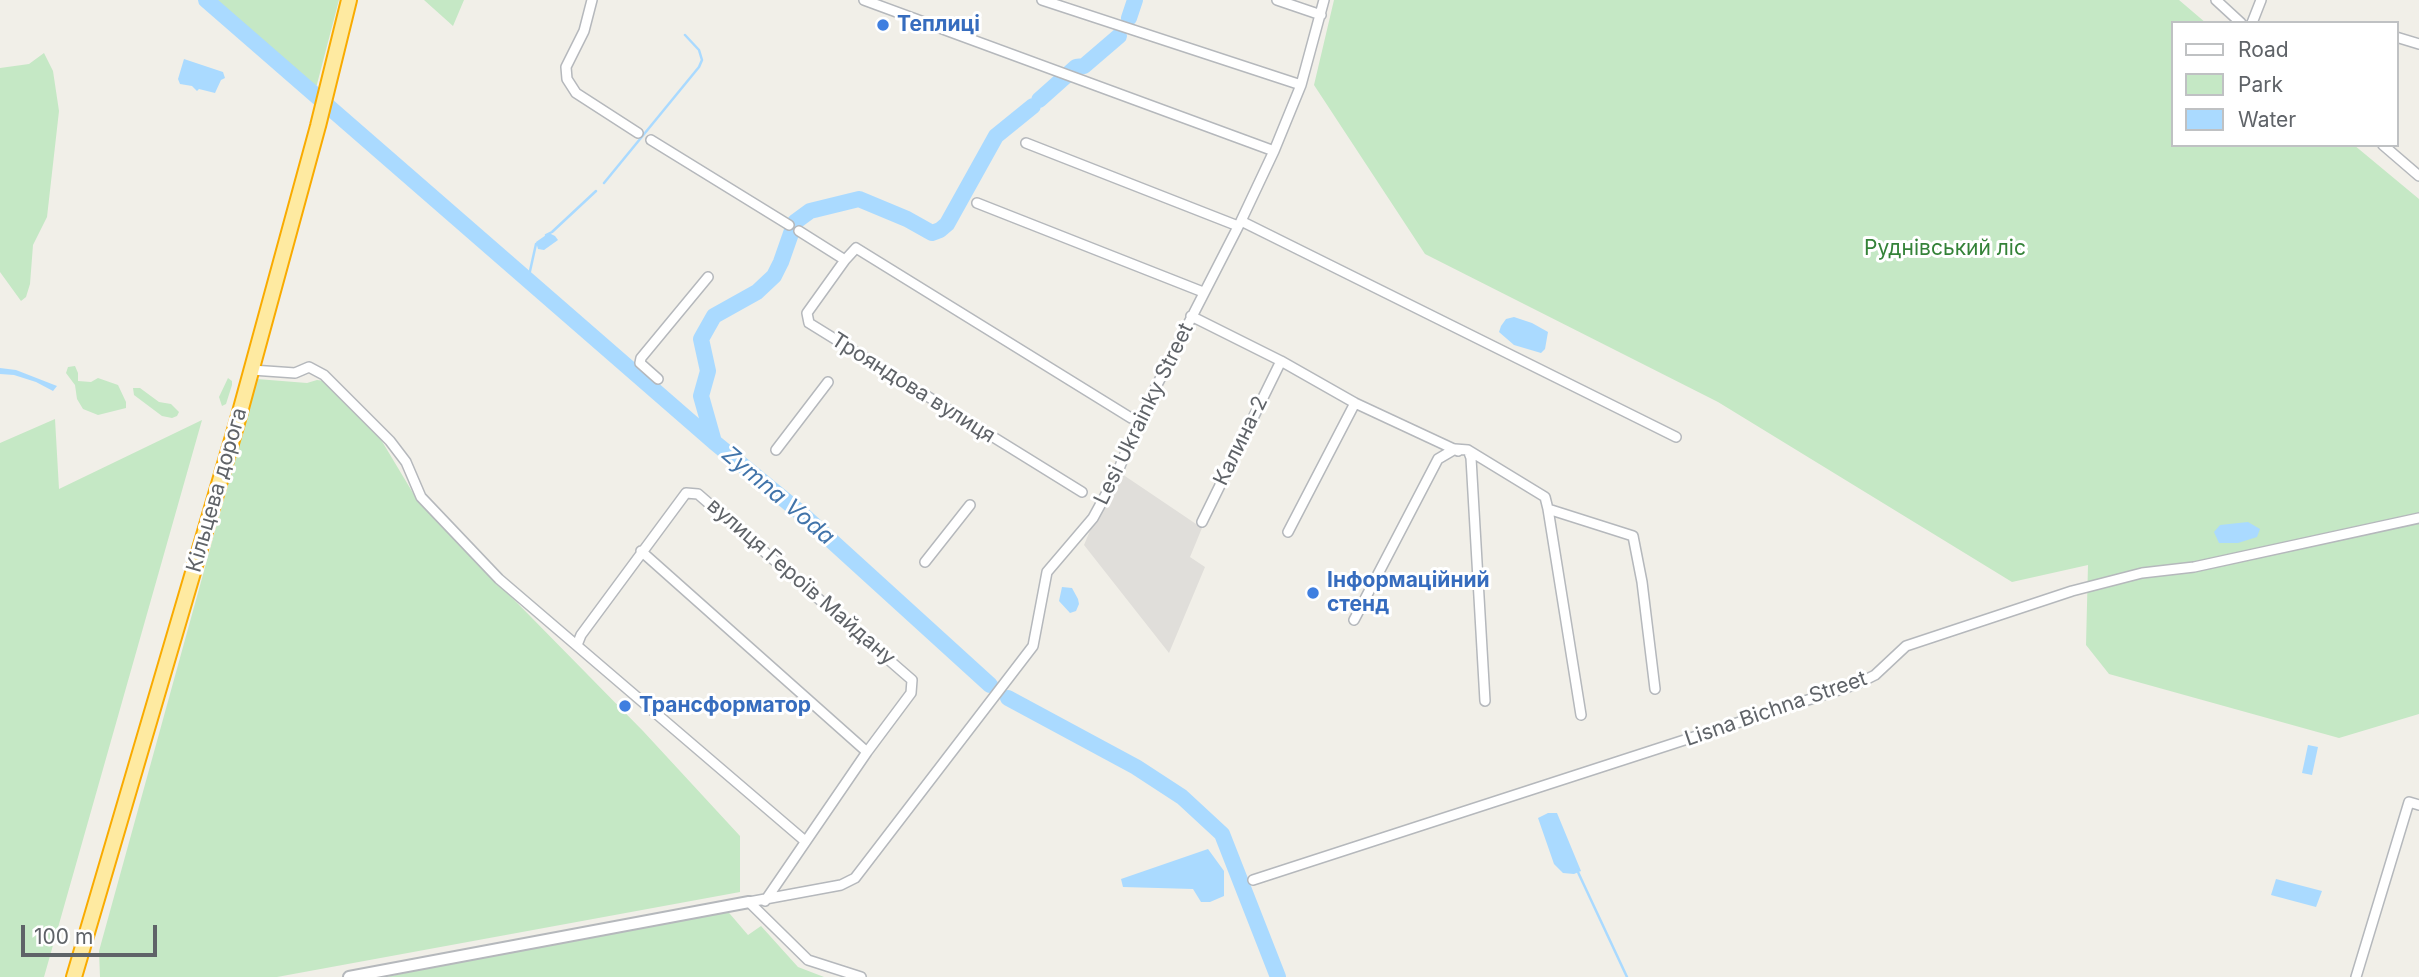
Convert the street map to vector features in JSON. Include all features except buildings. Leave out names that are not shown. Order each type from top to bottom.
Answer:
[{"type":"highway","name":"Кільцева дорога","points":[[74,977],[252,370],[349,0]]},
{"type":"street","points":[[592,0],[584,31],[566,67],[567,79],[576,93],[638,132]]},
{"type":"street","points":[[864,0],[1274,151]]},
{"type":"street","points":[[1042,0],[1301,85]]},
{"type":"street","points":[[1277,0],[1321,15]]},
{"type":"street","name":"Lesi Ukrainky Street","points":[[749,902],[841,885],[855,878],[1033,646],[1047,572],[1093,518],[1116,476],[1139,420],[1240,223],[1301,85],[1324,0]]},
{"type":"street","points":[[2216,0],[2239,21]]},
{"type":"street","points":[[2253,21],[2261,0]]},
{"type":"street","points":[[2398,38],[2419,44]]},
{"type":"street","points":[[651,140],[789,225]]},
{"type":"street","points":[[1027,143],[1240,223],[1676,437]]},
{"type":"street","points":[[2385,147],[2419,176]]},
{"type":"street","points":[[977,204],[1203,292]]},
{"type":"street","points":[[799,231],[845,260],[856,248],[1131,418],[1139,420]]},
{"type":"street","name":"Трояндова вулиця","points":[[845,260],[807,313],[810,323],[1082,492]]},
{"type":"street","points":[[657,379],[640,363],[641,358],[708,277]]},
{"type":"street","points":[[1191,316],[1282,361],[1355,403],[1469,454],[1545,497],[1581,715]]},
{"type":"street","name":"Калина-2","points":[[1202,522],[1282,361]]},
{"type":"street","points":[[252,370],[295,373],[309,367],[324,375],[390,441],[406,463],[421,497],[499,579],[805,841]]},
{"type":"street","points":[[776,450],[828,382]]},
{"type":"street","points":[[1288,532],[1355,403]]},
{"type":"street","points":[[1354,620],[1438,459],[1455,450]]},
{"type":"street","points":[[1469,454],[1485,701]]},
{"type":"street","name":"вулиця Героїв Майдану","points":[[641,551],[686,493],[698,494],[912,680],[911,693],[867,752]]},
{"type":"street","points":[[925,562],[970,505]]},
{"type":"street","points":[[1548,509],[1633,536],[1642,582],[1655,689]]},
{"type":"street","name":"Lisna Bichna Street","points":[[1253,880],[1857,684],[1875,675],[1906,646],[2072,591],[2142,572],[2193,567],[2419,518]]},
{"type":"street","points":[[577,645],[581,635],[641,551],[867,752],[765,901]]},
{"type":"street","points":[[2356,977],[2409,802],[2419,805]]},
{"type":"street","points":[[349,977],[749,902],[808,960],[861,977]]},
{"type":"shaded area","points":[[1119,472],[1202,528],[1190,557],[1205,567],[1169,653],[1084,545]]},
{"type":"green space","points":[[212,0],[339,0],[316,88],[238,21]]},
{"type":"green space","points":[[424,0],[464,0],[453,26]]},
{"type":"green space","name":"Руднівський ліс","points":[[1334,0],[2179,0],[2204,21],[2170,21],[2170,147],[2356,147],[2419,199],[2419,714],[2339,738],[2109,674],[2086,645],[2088,565],[2012,582],[1718,402],[1425,254],[1314,85]]},
{"type":"green space","points":[[44,53],[53,71],[59,111],[47,217],[33,245],[30,284],[26,297],[21,301],[0,272],[0,68],[29,64]]},
{"type":"green space","points":[[75,366],[78,381],[91,382],[98,378],[118,385],[126,408],[98,415],[83,409],[77,399],[75,385],[66,373],[68,367]]},
{"type":"green space","points":[[228,378],[232,385],[226,404],[222,406],[219,397]]},
{"type":"green space","points":[[257,379],[333,382],[377,433],[419,503],[643,731],[740,836],[740,892],[277,977],[100,977],[99,951]]},
{"type":"green space","points":[[133,388],[140,388],[159,402],[171,404],[179,412],[177,416],[162,416],[134,395]]},
{"type":"green space","points":[[55,419],[59,489],[202,420],[44,977],[0,977],[0,443]]},
{"type":"green space","points":[[724,907],[748,935],[761,926],[798,967],[824,977],[386,977]]},
{"type":"water","points":[[184,59],[223,72],[225,78],[221,80],[215,93],[199,89],[197,91],[192,86],[180,84],[178,79]]},
{"type":"water","points":[[549,233],[558,240],[544,250],[538,249],[536,242]]},
{"type":"water","points":[[1514,317],[1548,332],[1545,349],[1541,353],[1514,345],[1499,332],[1506,319]]},
{"type":"water","points":[[0,368],[16,370],[57,386],[53,391],[36,382],[0,374]]},
{"type":"water","points":[[2248,522],[2260,529],[2257,537],[2238,543],[2219,543],[2214,532],[2220,525]]},
{"type":"water","points":[[1062,587],[1072,588],[1079,604],[1076,611],[1070,613],[1059,601]]},
{"type":"water","points":[[2308,745],[2318,747],[2312,775],[2302,773]]},
{"type":"water","points":[[1548,813],[1557,813],[1581,871],[1574,874],[1563,873],[1554,864],[1538,818]]},
{"type":"water","points":[[1208,849],[1224,871],[1224,896],[1210,902],[1201,902],[1193,889],[1123,887],[1121,879]]},
{"type":"water","points":[[2276,879],[2322,891],[2316,907],[2271,895]]},
{"type":"waterway","points":[[206,0],[714,442]]},
{"type":"waterway","name":"Zymna Voda","points":[[1129,18],[1135,0]]},
{"type":"waterway","points":[[604,183],[699,67],[702,60],[699,50],[685,35]]},
{"type":"waterway","name":"Zymna Voda","points":[[1039,100],[1076,67],[1084,66],[1119,36]]},
{"type":"waterway","name":"Zymna Voda","points":[[990,685],[802,514],[714,442],[701,396],[708,371],[701,339],[714,316],[757,292],[774,276],[795,222],[810,211],[859,199],[907,219],[932,233],[940,230],[947,224],[996,136],[1033,106]]},
{"type":"waterway","points":[[546,235],[596,191]]},
{"type":"waterway","points":[[528,280],[536,244]]},
{"type":"waterway","name":"Zymna Voda","points":[[1008,698],[1136,767],[1182,797],[1222,834],[1278,977]]},
{"type":"waterway","points":[[1577,870],[1627,977]]},
{"type":"place","name":"Теплиці","points":[[883,25]]},
{"type":"place","name":"Інформаційний стенд","points":[[1313,593]]},
{"type":"place","name":"Трансформатор","points":[[625,706]]}]
